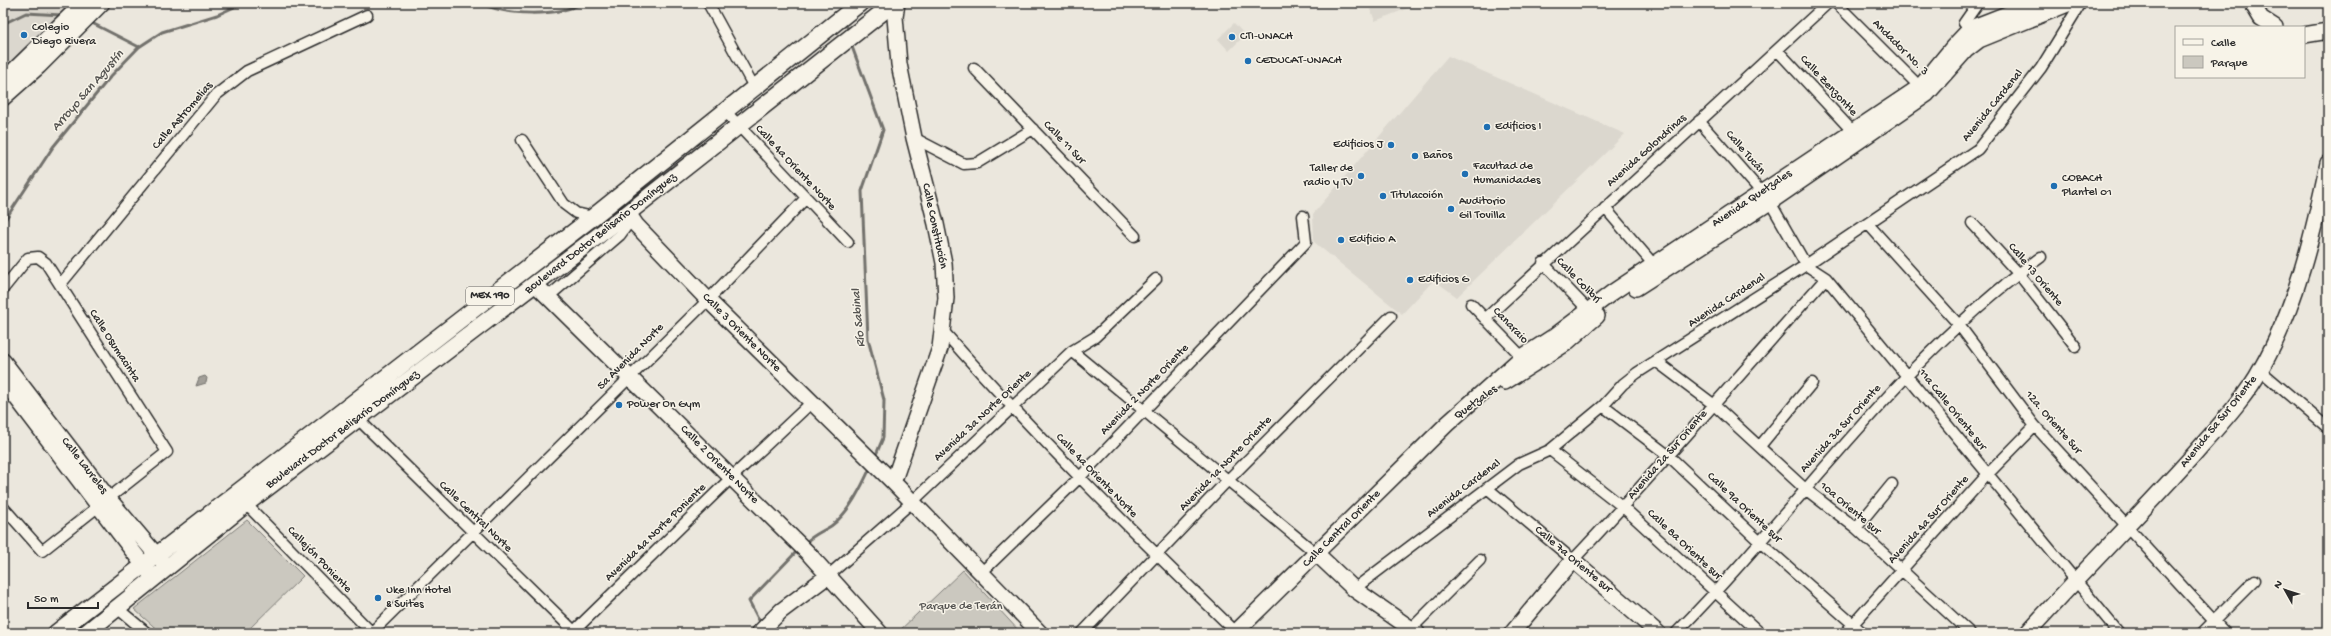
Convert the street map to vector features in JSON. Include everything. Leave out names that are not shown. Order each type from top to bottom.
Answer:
[{"type":"main road","points":[[3,98],[37,57],[81,10],[102,3]]},
{"type":"main road","name":"Boulevard Doctor Belisario Domínguez","points":[[144,565],[593,217],[724,110],[734,105],[754,87],[860,3]]},
{"type":"main road","points":[[1971,30],[2035,3]]},
{"type":"main road","points":[[1971,30],[2070,3]]},
{"type":"main road","points":[[2242,3],[2273,26]]},
{"type":"main road","points":[[2252,3],[2261,18]]},
{"type":"main road","name":"Boulevard Doctor Belisario Domínguez","points":[[153,578],[246,504],[628,213],[888,9]]},
{"type":"main road","name":"Calle Constitución","points":[[888,9],[914,138],[936,224],[944,263],[946,298],[944,332],[940,348],[891,477]]},
{"type":"main road","name":"Avenida Quetzales","points":[[1592,314],[1924,90],[1966,50],[1971,30]]},
{"type":"main road","points":[[2305,35],[2328,31]]},
{"type":"main road","points":[[3,81],[37,57]]},
{"type":"main road","name":"Avenida 5a Sur Oriente","points":[[2027,633],[2075,579],[2220,424],[2261,371],[2272,349],[2302,270],[2314,232],[2328,163]]},
{"type":"main road","points":[[593,217],[628,213],[638,180]]},
{"type":"main road","name":"Avenida Quetzales","points":[[1526,361],[1565,344],[1592,314],[1654,265],[1766,197]]},
{"type":"main road","name":"Calle 3 Oriente Norte","points":[[628,213],[636,225],[708,300],[857,448],[891,477]]},
{"type":"main road","name":"Calle 2 Oriente Norte","points":[[535,284],[808,553],[880,633]]},
{"type":"main road","name":"Calle Laureles","points":[[3,361],[103,501],[153,578]]},
{"type":"main road","name":"Quetzales","points":[[1447,424],[1526,361]]},
{"type":"main road","name":"Calle Laureles","points":[[3,380],[103,501],[158,555],[167,568]]},
{"type":"main road","name":"Calle Central Oriente","points":[[1236,633],[1447,424]]},
{"type":"main road","points":[[891,477],[912,502],[1040,633]]},
{"type":"main road","points":[[1317,554],[1354,589],[1412,631]]},
{"type":"main road","name":"Avenida 2a Sur Oriente","points":[[1512,633],[1573,560]]},
{"type":"main road","name":"Calle 7a Oriente sur","points":[[1573,560],[1658,633]]},
{"type":"main road","name":"MEX 190","points":[[56,633],[144,565]]},
{"type":"main road","points":[[759,633],[780,610],[829,575]]},
{"type":"main road","name":"MEX 190","points":[[86,633],[153,578]]},
{"type":"street","points":[[708,3],[754,87]]},
{"type":"street","name":"Avenida Golondrinas","points":[[1484,319],[1543,263],[1828,3]]},
{"type":"street","name":"Andador No. 3","points":[[1836,3],[1924,90]]},
{"type":"street","points":[[1971,30],[1978,3]]},
{"type":"street","name":"Avenida Cardenal","points":[[1354,589],[1519,464],[1550,450],[1603,406],[1623,384],[1656,361],[1868,224],[1978,149],[2041,68],[2081,3]]},
{"type":"street","name":"Calle Astromelias","points":[[60,285],[216,95],[247,71],[368,15]]},
{"type":"street","name":"Calle Zenzontle","points":[[1777,50],[1856,136]]},
{"type":"street","name":"Calle 11 Sur","points":[[974,68],[1135,236]]},
{"type":"street","name":"Calle 4a Oriente Norte","points":[[724,110],[805,199],[848,242]]},
{"type":"street","name":"Calle Tucán","points":[[1700,121],[1766,197]]},
{"type":"street","points":[[914,138],[964,164],[977,162],[1033,129]]},
{"type":"street","points":[[522,140],[564,204],[576,213],[593,217]]},
{"type":"street","name":"11a Calle Oriente sur","points":[[1766,197],[1806,265],[1826,278],[1987,475],[2119,633]]},
{"type":"street","name":"5a Avenida Norte","points":[[372,633],[472,532],[708,300],[805,199]]},
{"type":"street","points":[[1605,208],[1654,265]]},
{"type":"street","points":[[548,297],[620,235],[628,224],[628,213]]},
{"type":"street","name":"Avenida 2 Norte Oriente","points":[[982,572],[1080,477],[1306,242],[1303,216]]},
{"type":"street","name":"Calle 13 Oriente","points":[[1972,222],[2018,273],[2076,347]]},
{"type":"street","name":"12a. Oriente Sur","points":[[1868,224],[1959,325],[2035,426],[2225,633]]},
{"type":"street","name":"Calle Osumacinta","points":[[3,289],[28,258],[38,256],[46,263],[167,452],[103,501]]},
{"type":"street","name":"Avenida 3a Sur Oriente","points":[[1676,633],[1716,592],[1760,542],[1804,488],[1907,376],[1959,325],[2018,273],[2041,257]]},
{"type":"street","name":"Calle Colibrí","points":[[1543,263],[1592,314]]},
{"type":"street","name":"Avenida 3a Norte Oriente","points":[[829,575],[912,502],[1072,351],[1086,344],[1095,337],[1156,278]]},
{"type":"street","name":"Avenida 2a Sur Oriente","points":[[1573,560],[1669,456],[1712,404],[1826,278]]},
{"type":"street","name":"Canaraio","points":[[1471,304],[1526,361]]},
{"type":"street","name":"Avenida 1a Norte Oriente","points":[[1082,633],[1228,480],[1391,316]]},
{"type":"street","name":"Calle 4a Oriente Norte","points":[[944,332],[1011,407],[1156,555],[1236,633]]},
{"type":"street","points":[[1072,351],[1317,554]]},
{"type":"street","name":"10a Oriente sur","points":[[1656,361],[1712,404],[1760,446],[1804,488],[1856,528],[1900,571],[1970,633]]},
{"type":"street","points":[[2261,371],[2328,428]]},
{"type":"street","points":[[1760,446],[1812,383]]},
{"type":"street","name":"Avenida 4a Norte Poniente","points":[[574,632],[731,478],[811,403]]},
{"type":"street","name":"Calle 9a Oriente sur","points":[[1603,406],[1669,456],[1760,542],[1863,633]]},
{"type":"street","name":"Calle Central Norte","points":[[358,419],[574,632]]},
{"type":"street","name":"Avenida 4a Sur Oriente","points":[[1844,633],[1987,475],[2035,426]]},
{"type":"street","name":"Calle 8a Oriente sur","points":[[1550,450],[1623,507],[1760,633]]},
{"type":"street","points":[[1856,528],[1892,484]]},
{"type":"street","name":"Calle 7a Oriente sur","points":[[1487,488],[1573,560]]},
{"type":"street","points":[[3,507],[42,550],[103,501]]},
{"type":"street","name":"Callejón Poniente","points":[[246,504],[372,633]]},
{"type":"street","points":[[1412,631],[1480,560]]},
{"type":"street","points":[[2202,633],[2255,580]]},
{"type":"street","points":[[117,608],[147,633]]},
{"type":"shaded area","name":"Colegio Diego Rivera","points":[[3,3],[61,3],[67,12],[12,67],[3,57]]},
{"type":"shaded area","points":[[1368,3],[1421,3],[1375,21]]},
{"type":"shaded area","name":"CTI-UNACH","points":[[1234,23],[1245,35],[1229,51],[1218,39]]},
{"type":"shaded area","name":"Facultad de Humanidades","points":[[1448,56],[1625,134],[1457,297],[1434,280],[1402,314],[1314,242],[1313,214]]},
{"type":"shaded area","points":[[205,376],[207,378],[206,383],[196,386],[199,378]]},
{"type":"green space","points":[[247,520],[303,576],[245,633],[161,633],[134,609]]},
{"type":"green space","name":"Parque de Terán","points":[[963,570],[1019,631],[1017,633],[897,633]]},
{"type":"waterway","name":"Arroyo San Agustín","points":[[3,223],[53,147],[111,76],[139,47],[162,32],[217,15],[243,3]]},
{"type":"waterway","name":"Arroyo San Agustín","points":[[481,3],[504,10],[532,13],[559,11],[572,8],[582,3]]},
{"type":"waterway","points":[[3,24],[26,13],[62,15]]},
{"type":"waterway","name":"Río Sabinal","points":[[846,21],[848,33]]},
{"type":"waterway","points":[[90,22],[139,47]]},
{"type":"waterway","name":"Río Sabinal","points":[[851,44],[883,130],[862,191],[868,339],[884,400],[883,438],[875,457]]},
{"type":"waterway","name":"Río Sabinal","points":[[805,543],[838,521],[849,507],[871,466]]},
{"type":"waterway","name":"Río Sabinal","points":[[761,624],[749,601],[798,550]]},
{"type":"place","name":"Colegio Diego Rivera","points":[[24,35]]},
{"type":"place","name":"CTI-UNACH","points":[[1232,37]]},
{"type":"place","name":"CEDUCAT-UNACH","points":[[1248,61]]},
{"type":"place","name":"Edificios I","points":[[1487,127]]},
{"type":"place","name":"Edificios J","points":[[1391,145]]},
{"type":"place","name":"Baños","points":[[1415,156]]},
{"type":"place","name":"Facultad de Humanidades","points":[[1465,174]]},
{"type":"place","name":"Taller de radio y TV","points":[[1361,176]]},
{"type":"place","name":"COBACH Plantel 01","points":[[2054,186]]},
{"type":"place","name":"Titulacoión","points":[[1383,196]]},
{"type":"place","name":"Auditorio Gil Tovilla","points":[[1451,209]]},
{"type":"place","name":"Edificio A","points":[[1341,240]]},
{"type":"place","name":"Edificios G","points":[[1410,280]]},
{"type":"place","name":"Power On Gym","points":[[619,405]]},
{"type":"place","name":"Uke Inn Hotel & Suites","points":[[378,598]]}]
